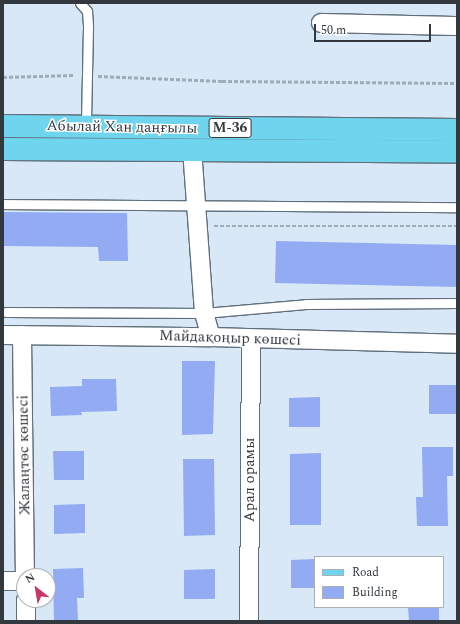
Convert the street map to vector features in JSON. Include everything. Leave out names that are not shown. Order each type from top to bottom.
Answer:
[{"type":"main road","name":"Абылай Хан даңғылы","points":[[3,126],[457,130]]},
{"type":"main road","name":"Абылай Хан даңғылы","points":[[3,149],[457,151]]},
{"type":"street","points":[[321,23],[457,26]]},
{"type":"street","points":[[192,149],[204,313],[211,337]]},
{"type":"street","name":"Майдақоңыр көшесі","points":[[3,335],[211,337],[250,340],[457,344]]},
{"type":"street","name":"Жалаңтөс көшесі","points":[[22,335],[25,568]]},
{"type":"street","name":"Арал орамы","points":[[250,340],[250,621]]},
{"type":"street","points":[[3,581],[16,581]]},
{"type":"street","points":[[26,608],[26,621]]},
{"type":"lane","points":[[80,3],[87,11],[86,126]]},
{"type":"lane","points":[[3,204],[457,207]]},
{"type":"lane","points":[[6,312],[204,313],[306,304],[457,303]]},
{"type":"path","points":[[3,77],[86,75],[222,81],[457,83]]},
{"type":"path","points":[[198,226],[457,226]]},
{"type":"building","points":[[3,212],[127,213],[128,261],[99,261],[98,247],[3,246]]},
{"type":"building","points":[[276,241],[457,245],[457,287],[275,283]]},
{"type":"building","points":[[182,361],[215,361],[213,434],[182,435]]},
{"type":"building","points":[[82,379],[116,379],[117,411],[81,412],[82,415],[51,416],[50,387],[82,386]]},
{"type":"building","points":[[429,385],[457,385],[457,414],[429,414]]},
{"type":"building","points":[[320,397],[320,427],[289,427],[289,398]]},
{"type":"building","points":[[422,447],[453,447],[453,476],[447,476],[448,526],[417,526],[416,497],[423,497]]},
{"type":"building","points":[[53,451],[84,451],[84,480],[54,480]]},
{"type":"building","points":[[321,453],[321,525],[290,525],[290,454]]},
{"type":"building","points":[[183,459],[214,459],[215,535],[184,536]]},
{"type":"building","points":[[85,504],[85,533],[54,534],[54,505]]},
{"type":"building","points":[[314,559],[314,588],[291,588],[291,560]]},
{"type":"building","points":[[83,568],[84,598],[77,598],[78,621],[54,621],[54,608],[56,608],[56,569]]},
{"type":"building","points":[[215,569],[215,599],[184,599],[184,570]]},
{"type":"building","points":[[408,608],[439,608],[439,621],[409,621]]}]
